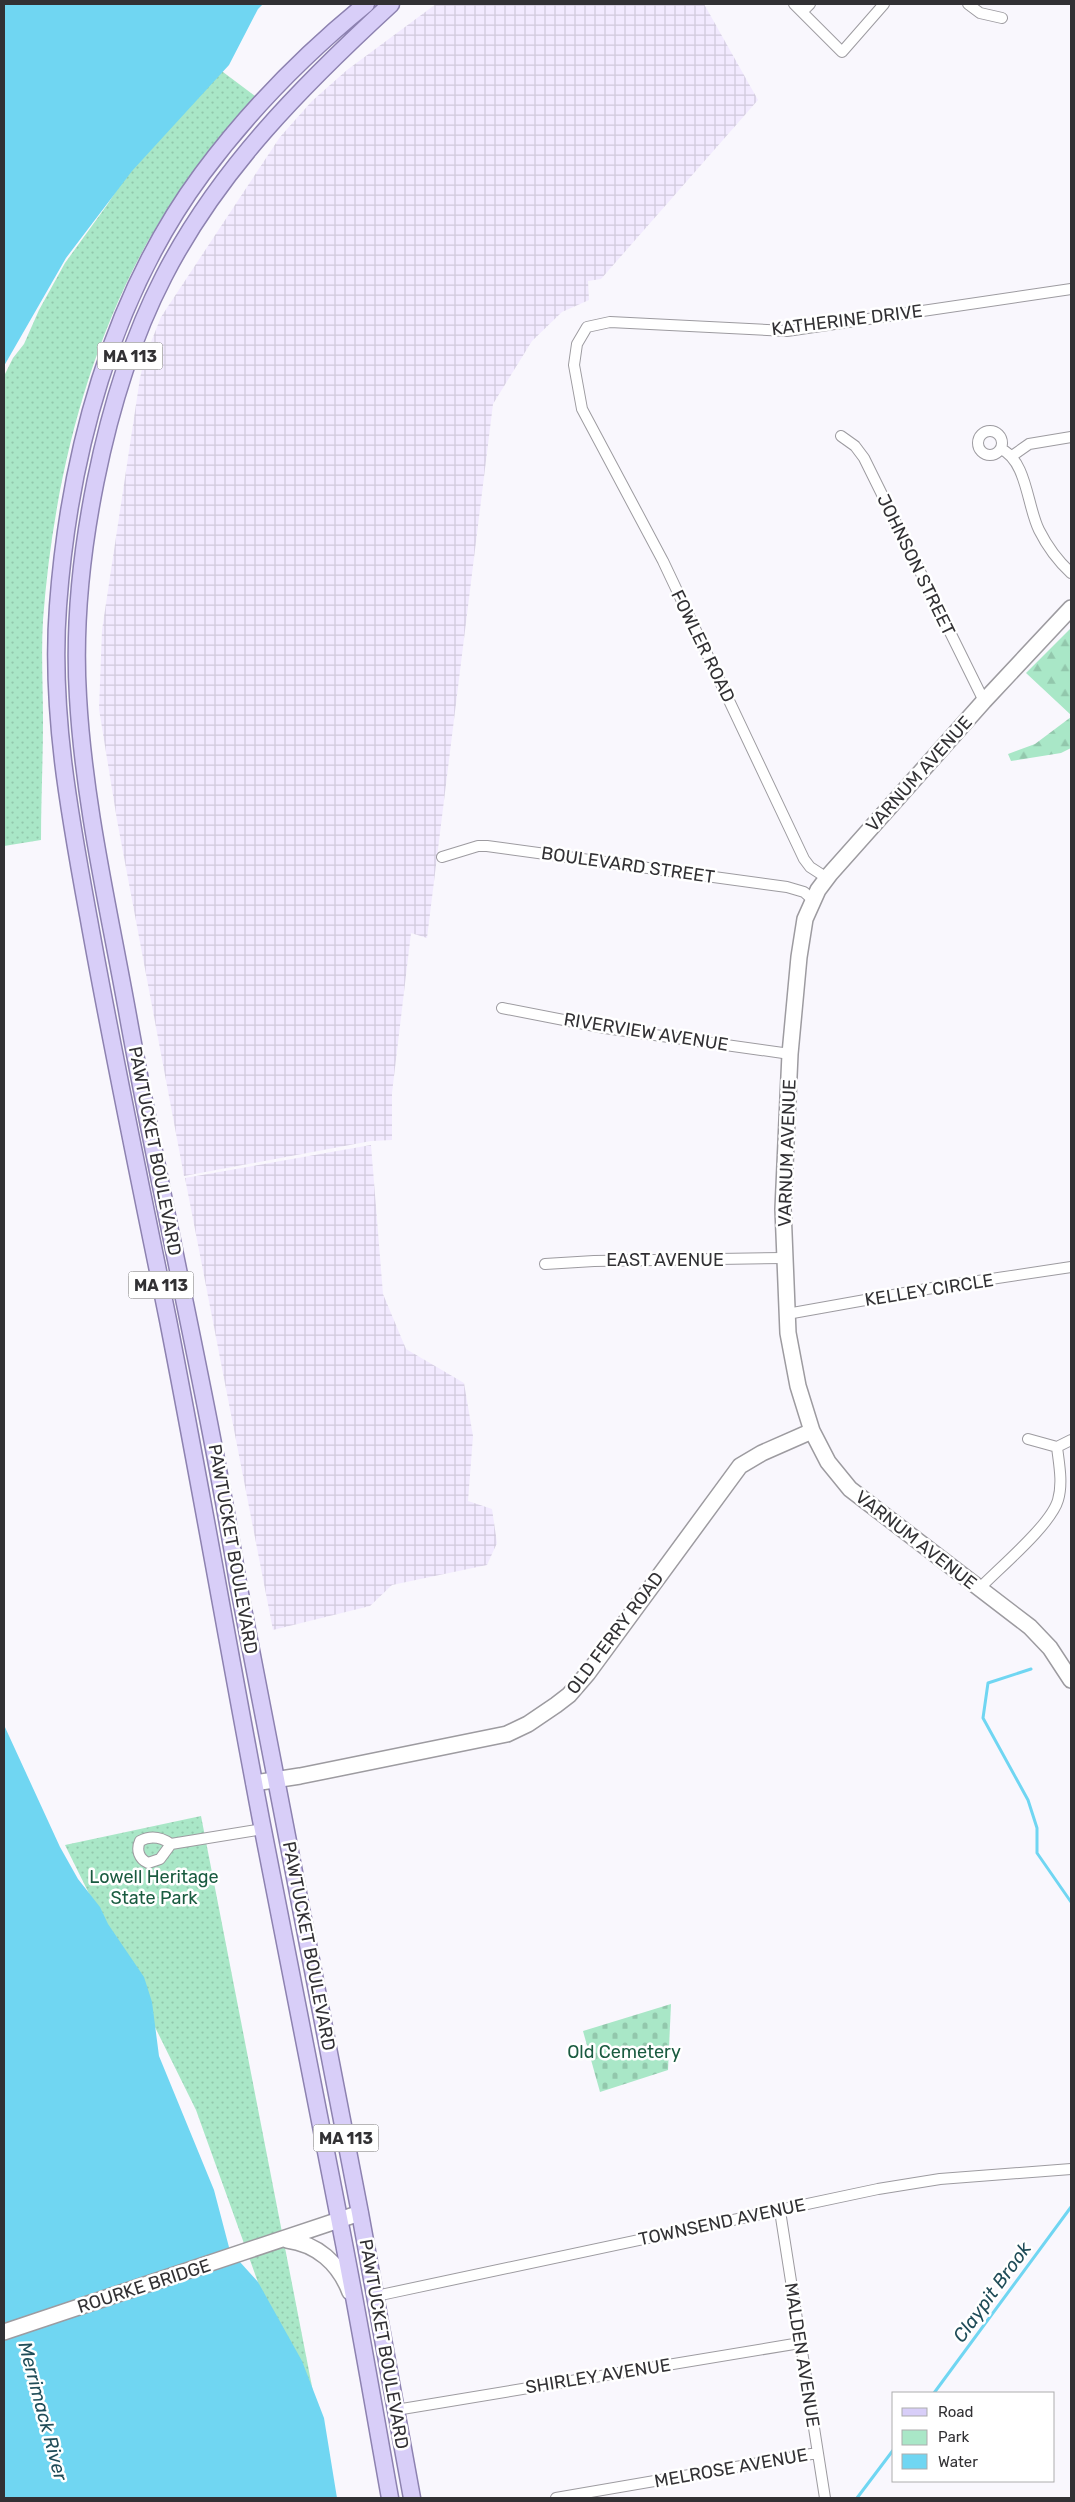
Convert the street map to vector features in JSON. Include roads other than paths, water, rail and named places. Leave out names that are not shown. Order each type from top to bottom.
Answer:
[{"type":"main road","name":"PAWTUCKET BOULEVARD","points":[[366,4],[300,65],[252,114],[201,175],[157,245],[125,310],[98,388],[68,520],[58,606],[55,673],[74,839],[104,1003],[192,1443],[254,1783],[340,2221],[390,2498]]},
{"type":"main road","name":"PAWTUCKET BOULEVARD","points":[[391,4],[330,60],[283,109],[235,165],[196,220],[164,276],[138,333],[117,398],[101,457],[80,582],[78,696],[93,825],[137,1064],[221,1479],[238,1583],[376,2296],[412,2498]]},
{"type":"main road","name":"VARNUM AVENUE","points":[[1071,608],[984,701],[827,878],[813,900],[802,937],[790,1054],[783,1185],[787,1314],[794,1371],[812,1431],[828,1462],[850,1489],[1040,1638],[1071,1680]]},
{"type":"main road","name":"OLD FERRY ROAD","points":[[254,1783],[276,1778],[300,1776],[475,1742],[507,1734],[528,1724],[569,1695],[588,1672],[740,1466],[762,1452],[812,1431]]},
{"type":"main road","name":"ROURKE BRIDGE","points":[[4,2332],[360,2214]]},
{"type":"main road","name":"ROURKE BRIDGE","points":[[285,2240],[311,2246],[339,2269],[346,2281],[357,2314]]},
{"type":"street","points":[[794,4],[842,52],[884,4]]},
{"type":"street","points":[[802,12],[810,4]]},
{"type":"street","points":[[968,4],[980,13],[1002,18]]},
{"type":"street","name":"KATHERINE DRIVE","points":[[582,409],[574,365],[577,344],[587,327],[610,322],[786,331],[1071,289]]},
{"type":"street","name":"FOWLER ROAD","points":[[582,409],[663,561],[796,843],[810,867],[827,878]]},
{"type":"street","name":"JOHNSON STREET","points":[[841,436],[855,446],[864,458],[984,701]]},
{"type":"street","points":[[1012,456],[1029,444],[1071,436]]},
{"type":"street","points":[[1001,449],[1012,456],[1019,468],[1038,530],[1058,560],[1071,573]]},
{"type":"street","name":"BOULEVARD STREET","points":[[442,858],[478,846],[487,846],[787,887],[804,892],[813,900]]},
{"type":"street","name":"RIVERVIEW AVENUE","points":[[502,1008],[604,1028],[790,1054]]},
{"type":"street","name":"EAST AVENUE","points":[[545,1264],[594,1260],[784,1258]]},
{"type":"street","name":"KELLEY CIRCLE","points":[[787,1314],[938,1287],[1071,1267]]},
{"type":"street","points":[[1028,1439],[1057,1447],[1071,1440]]},
{"type":"street","points":[[979,1589],[1047,1520],[1058,1501],[1060,1476],[1057,1447]]},
{"type":"street","points":[[170,1844],[263,1829]]},
{"type":"street","name":"TOWNSEND AVENUE","points":[[376,2296],[878,2189],[940,2179],[1071,2170]]},
{"type":"street","name":"MALDEN AVENUE","points":[[780,2211],[825,2498]]},
{"type":"street","name":"SHIRLEY AVENUE","points":[[396,2410],[800,2343]]},
{"type":"street","name":"MELROSE AVENUE","points":[[556,2498],[817,2454]]},
{"type":"water","points":[[4,4],[263,4],[258,9],[229,65],[132,171],[66,258],[4,366]]},
{"type":"water","name":"Merrimack River","points":[[4,1725],[60,1847],[78,1879],[100,1907],[108,1924],[144,1977],[152,2002],[159,2056],[214,2190],[230,2251],[258,2282],[302,2361],[324,2418],[337,2498],[4,2498]]},
{"type":"waterway","name":"Claypit Brook","points":[[1031,1669],[988,1683],[983,1718],[1028,1800],[1037,1828],[1037,1853],[1071,1902]]},
{"type":"waterway","name":"Claypit Brook","points":[[935,2392],[1071,2207]]},
{"type":"waterway","name":"Claypit Brook","points":[[857,2498],[892,2452]]},
{"type":"park label","name":"Lowell Heritage State Park","points":[[154,1887]]},
{"type":"park label","name":"Old Cemetery","points":[[624,2052]]}]
